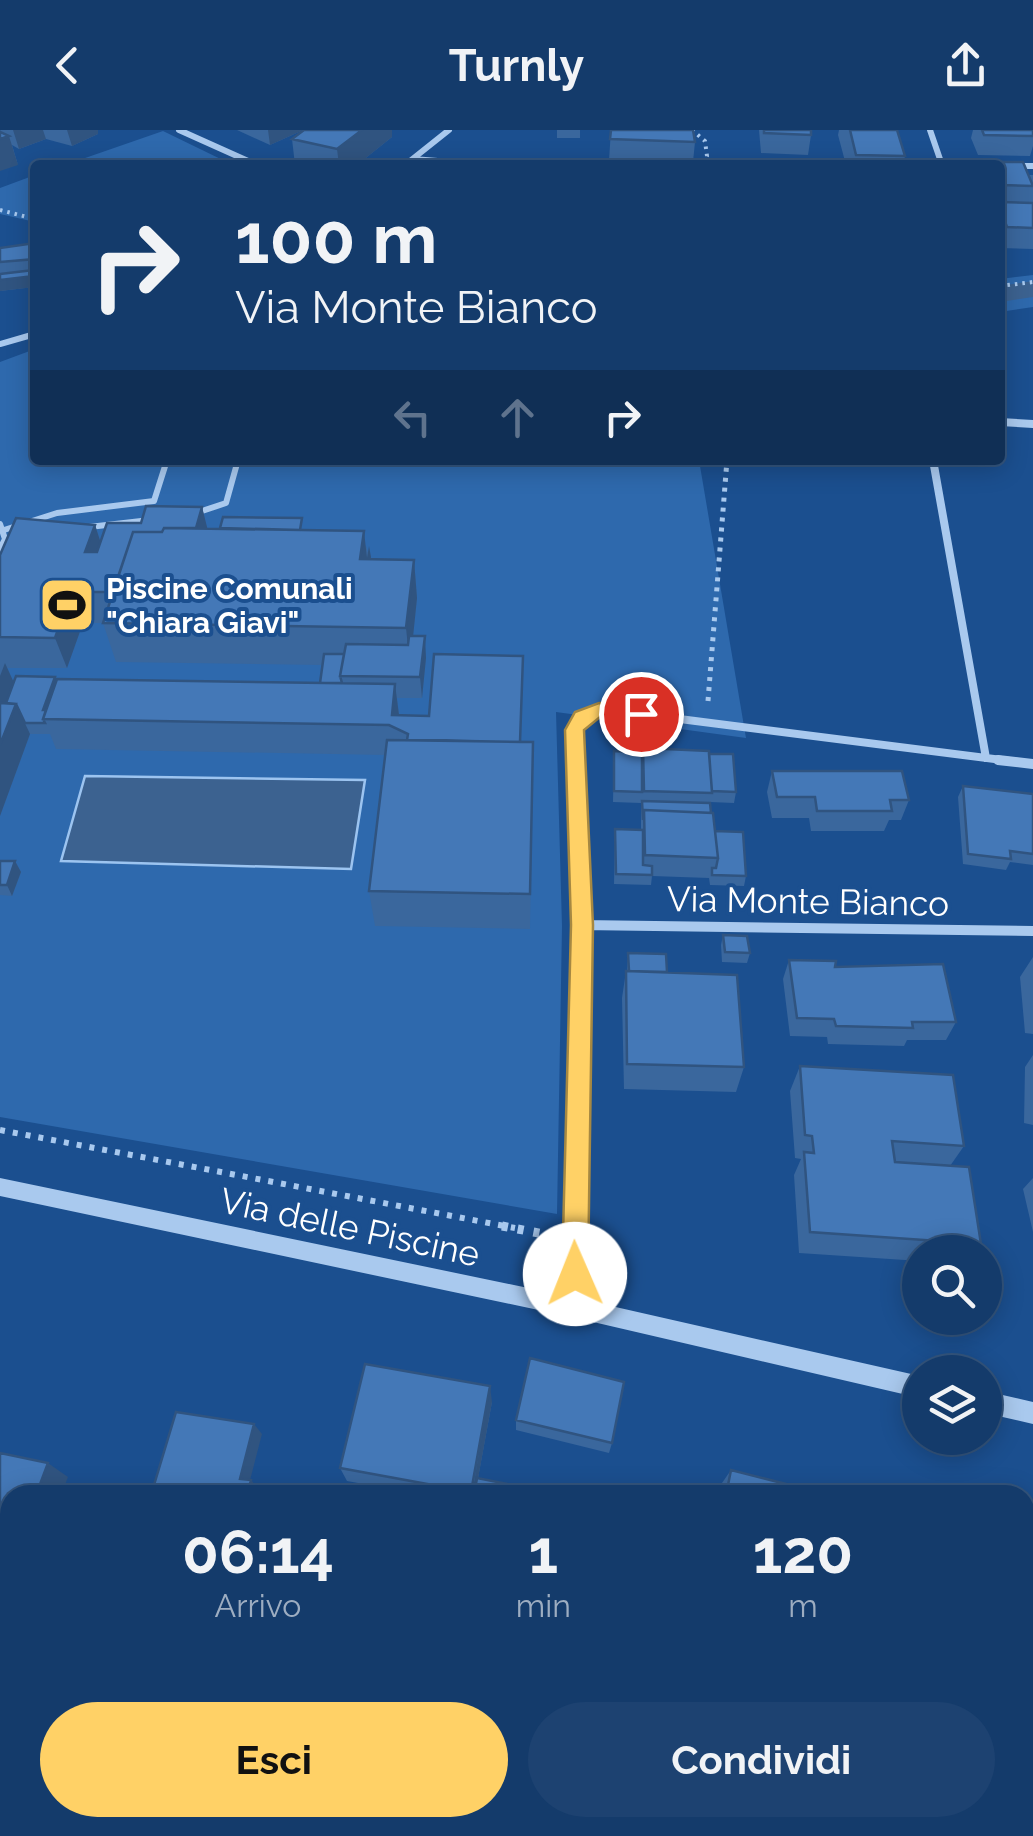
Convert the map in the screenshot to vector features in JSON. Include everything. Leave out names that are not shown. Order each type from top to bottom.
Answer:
[{"type":"street","points":[[179,130],[247,160]]},
{"type":"street","points":[[413,159],[449,130]]},
{"type":"street","points":[[930,130],[940,160]]},
{"type":"street","points":[[413,159],[425,160]]},
{"type":"street","points":[[1005,166],[1033,166]]},
{"type":"street","points":[[0,344],[30,335]]},
{"type":"street","points":[[1005,422],[1033,424]]},
{"type":"street","points":[[934,465],[986,758]]},
{"type":"street","points":[[576,1308],[574,1239],[582,925],[574,730],[589,712],[609,710],[1033,764]]},
{"type":"street","name":"Via Monte Bianco","points":[[582,925],[1033,932]]},
{"type":"street","name":"Via delle Piscine","points":[[0,1186],[576,1308],[902,1383]]},
{"type":"street","points":[[1002,1406],[1033,1412]]},
{"type":"lane","points":[[156,511],[154,501],[165,465]]},
{"type":"lane","points":[[184,515],[226,503],[237,465]]},
{"type":"lane","points":[[2,527],[57,513],[154,501]]},
{"type":"lane","points":[[84,528],[168,518]]},
{"type":"lane","points":[[2,527],[36,530]]},
{"type":"lane","points":[[0,548],[2,527]]},
{"type":"path","points":[[692,130],[705,141],[705,160]]},
{"type":"path","points":[[0,210],[30,218]]},
{"type":"path","points":[[1005,285],[1033,282]]},
{"type":"path","points":[[706,723],[727,465]]},
{"type":"path","points":[[0,1130],[574,1239]]},
{"type":"shaded area","points":[[163,131],[223,160],[79,160]]},
{"type":"shaded area","points":[[30,177],[30,221],[0,214],[0,188]]},
{"type":"shaded area","points":[[1033,275],[1033,307],[1005,311],[1005,278]]},
{"type":"shaded area","points":[[30,351],[30,465],[700,465],[746,738],[556,712],[562,926],[557,1214],[0,1117],[0,362]]},
{"type":"shaded area","points":[[85,776],[365,780],[351,869],[61,861]]},
{"type":"building","points":[[304,130],[362,130],[337,149],[292,139]]},
{"type":"building","points":[[611,130],[693,130],[695,142],[610,139]]},
{"type":"building","points":[[811,130],[811,135],[764,133]]},
{"type":"building","points":[[850,130],[897,130],[905,156],[856,155]]},
{"type":"building","points":[[982,130],[1033,130],[1033,136],[984,135]]},
{"type":"building","points":[[1005,162],[1023,162],[1033,186],[1005,185]]},
{"type":"building","points":[[1005,202],[1033,203],[1033,228],[1007,227]]},
{"type":"building","points":[[30,244],[30,259],[0,262],[0,248]]},
{"type":"building","points":[[30,270],[30,276],[0,280],[0,274]]},
{"type":"building","points":[[146,506],[202,507],[196,528],[133,532],[113,592],[71,592],[55,638],[0,637],[0,555],[16,518],[95,525],[85,552],[97,552],[107,523],[141,523]]},
{"type":"building","points":[[223,517],[302,518],[300,530],[220,528]]},
{"type":"building","points":[[164,528],[364,531],[360,559],[414,560],[406,628],[103,623],[133,532],[162,532]]},
{"type":"building","points":[[409,636],[425,636],[420,677],[340,676],[346,644],[408,645]]},
{"type":"building","points":[[324,654],[344,654],[342,683],[320,683]]},
{"type":"building","points":[[434,654],[523,656],[520,742],[407,740],[408,734],[389,725],[43,719],[57,679],[395,684],[392,715],[429,716]]},
{"type":"building","points":[[16,676],[55,677],[43,710],[45,723],[25,723],[16,704],[6,703]]},
{"type":"building","points":[[0,703],[16,704],[0,745]]},
{"type":"building","points":[[387,740],[533,742],[530,894],[369,891]]},
{"type":"building","points":[[643,748],[709,751],[712,793],[644,791]]},
{"type":"building","points":[[614,751],[642,752],[642,792],[614,791]]},
{"type":"building","points":[[709,754],[733,754],[736,792],[712,791]]},
{"type":"building","points":[[772,771],[902,771],[909,800],[890,800],[892,811],[817,811],[815,797],[777,797]]},
{"type":"building","points":[[963,786],[1033,794],[1033,854],[1010,851],[1011,859],[968,854]]},
{"type":"building","points":[[642,801],[710,803],[711,813],[644,810],[643,820]]},
{"type":"building","points":[[644,810],[713,813],[718,858],[645,855]]},
{"type":"building","points":[[615,829],[643,830],[643,865],[652,866],[652,875],[616,874]]},
{"type":"building","points":[[715,831],[743,832],[746,876],[712,875],[718,858]]},
{"type":"building","points":[[0,861],[15,861],[7,885],[0,885]]},
{"type":"building","points":[[723,935],[747,936],[750,953],[725,952]]},
{"type":"building","points":[[628,953],[666,954],[667,972],[629,971]]},
{"type":"building","points":[[789,960],[836,961],[835,967],[943,964],[956,1022],[912,1022],[913,1028],[836,1026],[834,1019],[797,1018]]},
{"type":"building","points":[[626,971],[737,975],[744,1067],[627,1064]]},
{"type":"building","points":[[800,1066],[953,1075],[964,1146],[892,1141],[895,1162],[969,1167],[980,1235],[902,1235],[902,1238],[810,1232],[804,1152],[814,1153],[812,1136],[805,1135]]},
{"type":"building","points":[[530,1358],[624,1382],[612,1443],[516,1420]]},
{"type":"building","points":[[365,1364],[490,1386],[472,1485],[433,1485],[340,1468]]},
{"type":"building","points":[[176,1412],[254,1424],[240,1479],[251,1480],[250,1485],[154,1485]]},
{"type":"building","points":[[0,1453],[48,1463],[40,1485],[0,1485]]},
{"type":"building","points":[[731,1470],[790,1485],[728,1485]]},
{"type":"building","points":[[477,1478],[513,1485],[476,1485]]},
{"type":"waterway","points":[[1005,293],[1033,289]]},
{"type":"place","name":"Piscine Comunali \"Chiara Giavi\"","points":[[67,605]]},
{"type":"route","points":[[575,1274],[582,925],[574,730],[589,712],[641,714]]}]
